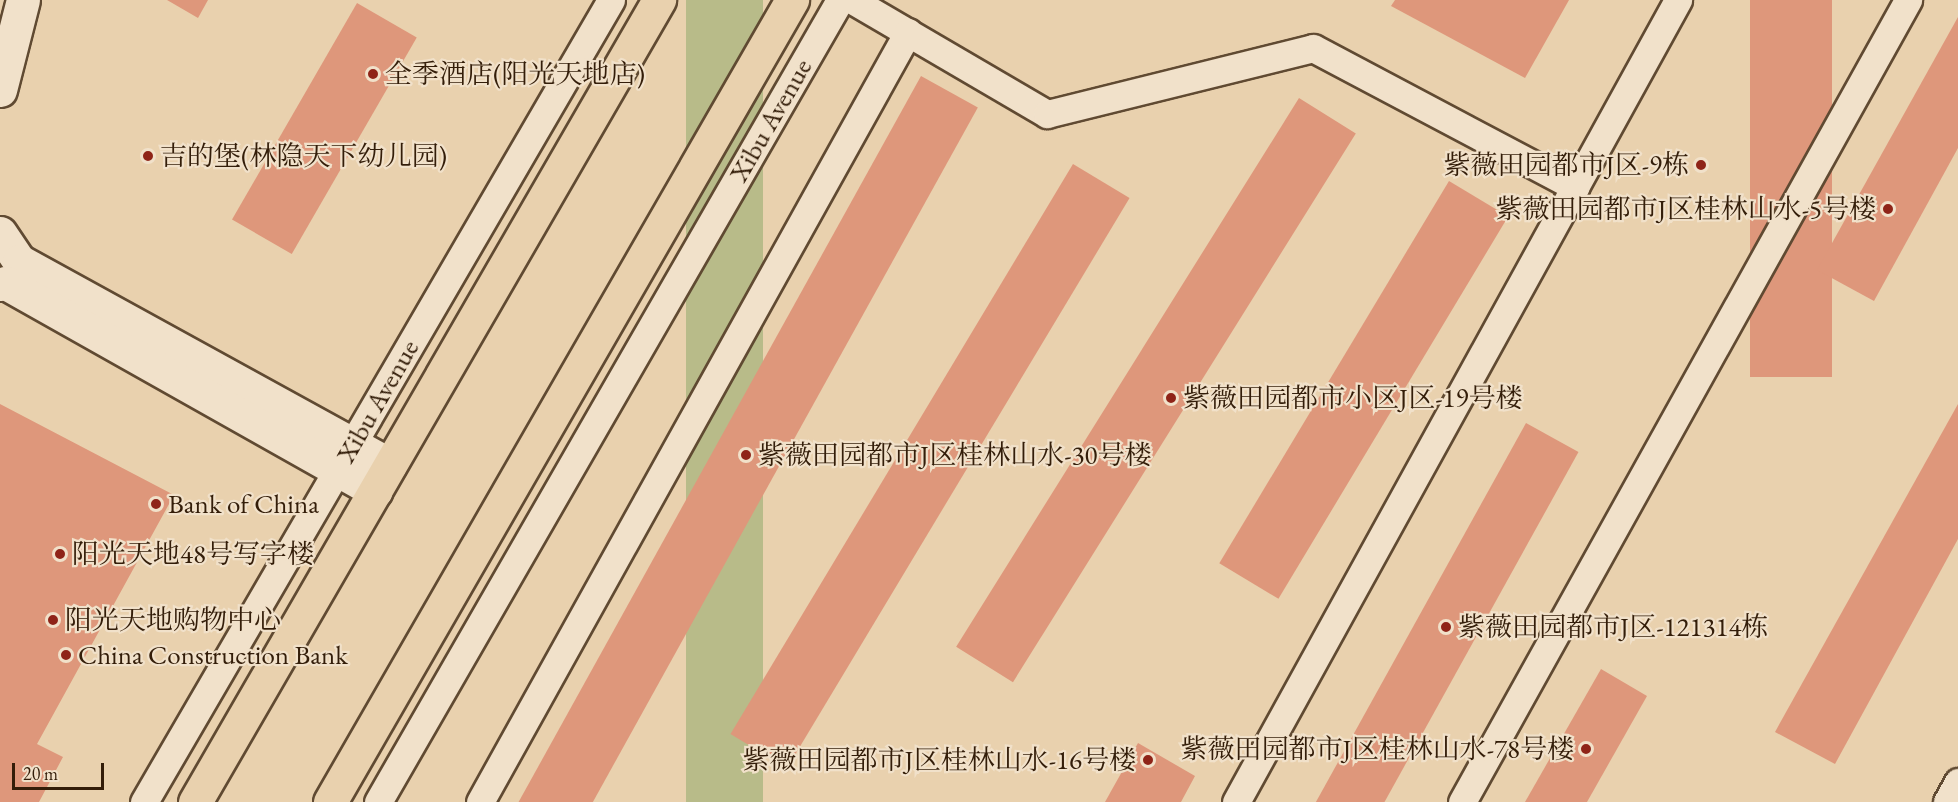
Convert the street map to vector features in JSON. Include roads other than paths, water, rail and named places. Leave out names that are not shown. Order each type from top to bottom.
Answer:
[{"type":"main road","name":"Xibu Avenue","points":[[195,802],[659,0]]},
{"type":"main road","name":"Xibu Avenue","points":[[330,802],[792,0]]},
{"type":"street","points":[[0,90],[23,0]]},
{"type":"street","name":"Xibu Avenue","points":[[144,802],[611,0]]},
{"type":"street","name":"Xibu Avenue","points":[[378,802],[840,0]]},
{"type":"street","points":[[852,0],[1047,114],[1313,48],[1576,187]]},
{"type":"street","points":[[1236,802],[1678,0]]},
{"type":"street","points":[[1462,802],[1908,0]]},
{"type":"street","points":[[480,802],[908,32]]},
{"type":"street","points":[[0,233],[19,261],[383,478]]},
{"type":"street","points":[[0,284],[6,283],[345,456]]},
{"type":"street","points":[[1947,802],[1958,782]]},
{"type":"place","name":"全季酒店(阳光天地店)","points":[[373,74]]},
{"type":"place","name":"吉的堡(林隐天下幼儿园)","points":[[148,156]]},
{"type":"place","name":"紫薇田园都市J区-9栋","points":[[1701,165]]},
{"type":"place","name":"紫薇田园都市J区桂林山水-5号楼","points":[[1888,209]]},
{"type":"place","name":"紫薇田园都市小区J区-19号楼","points":[[1171,398]]},
{"type":"place","name":"紫薇田园都市J区桂林山水-30号楼","points":[[746,455]]},
{"type":"place","name":"Bank of China","points":[[156,504]]},
{"type":"place","name":"阳光天地48号写字楼","points":[[60,554]]},
{"type":"place","name":"阳光天地购物中心","points":[[53,620]]},
{"type":"place","name":"紫薇田园都市J区-121314栋","points":[[1446,627]]},
{"type":"place","name":"China Construction Bank","points":[[66,655]]},
{"type":"place","name":"紫薇田园都市J区桂林山水-78号楼","points":[[1586,749]]},
{"type":"place","name":"紫薇田园都市J区桂林山水-16号楼","points":[[1148,760]]}]
